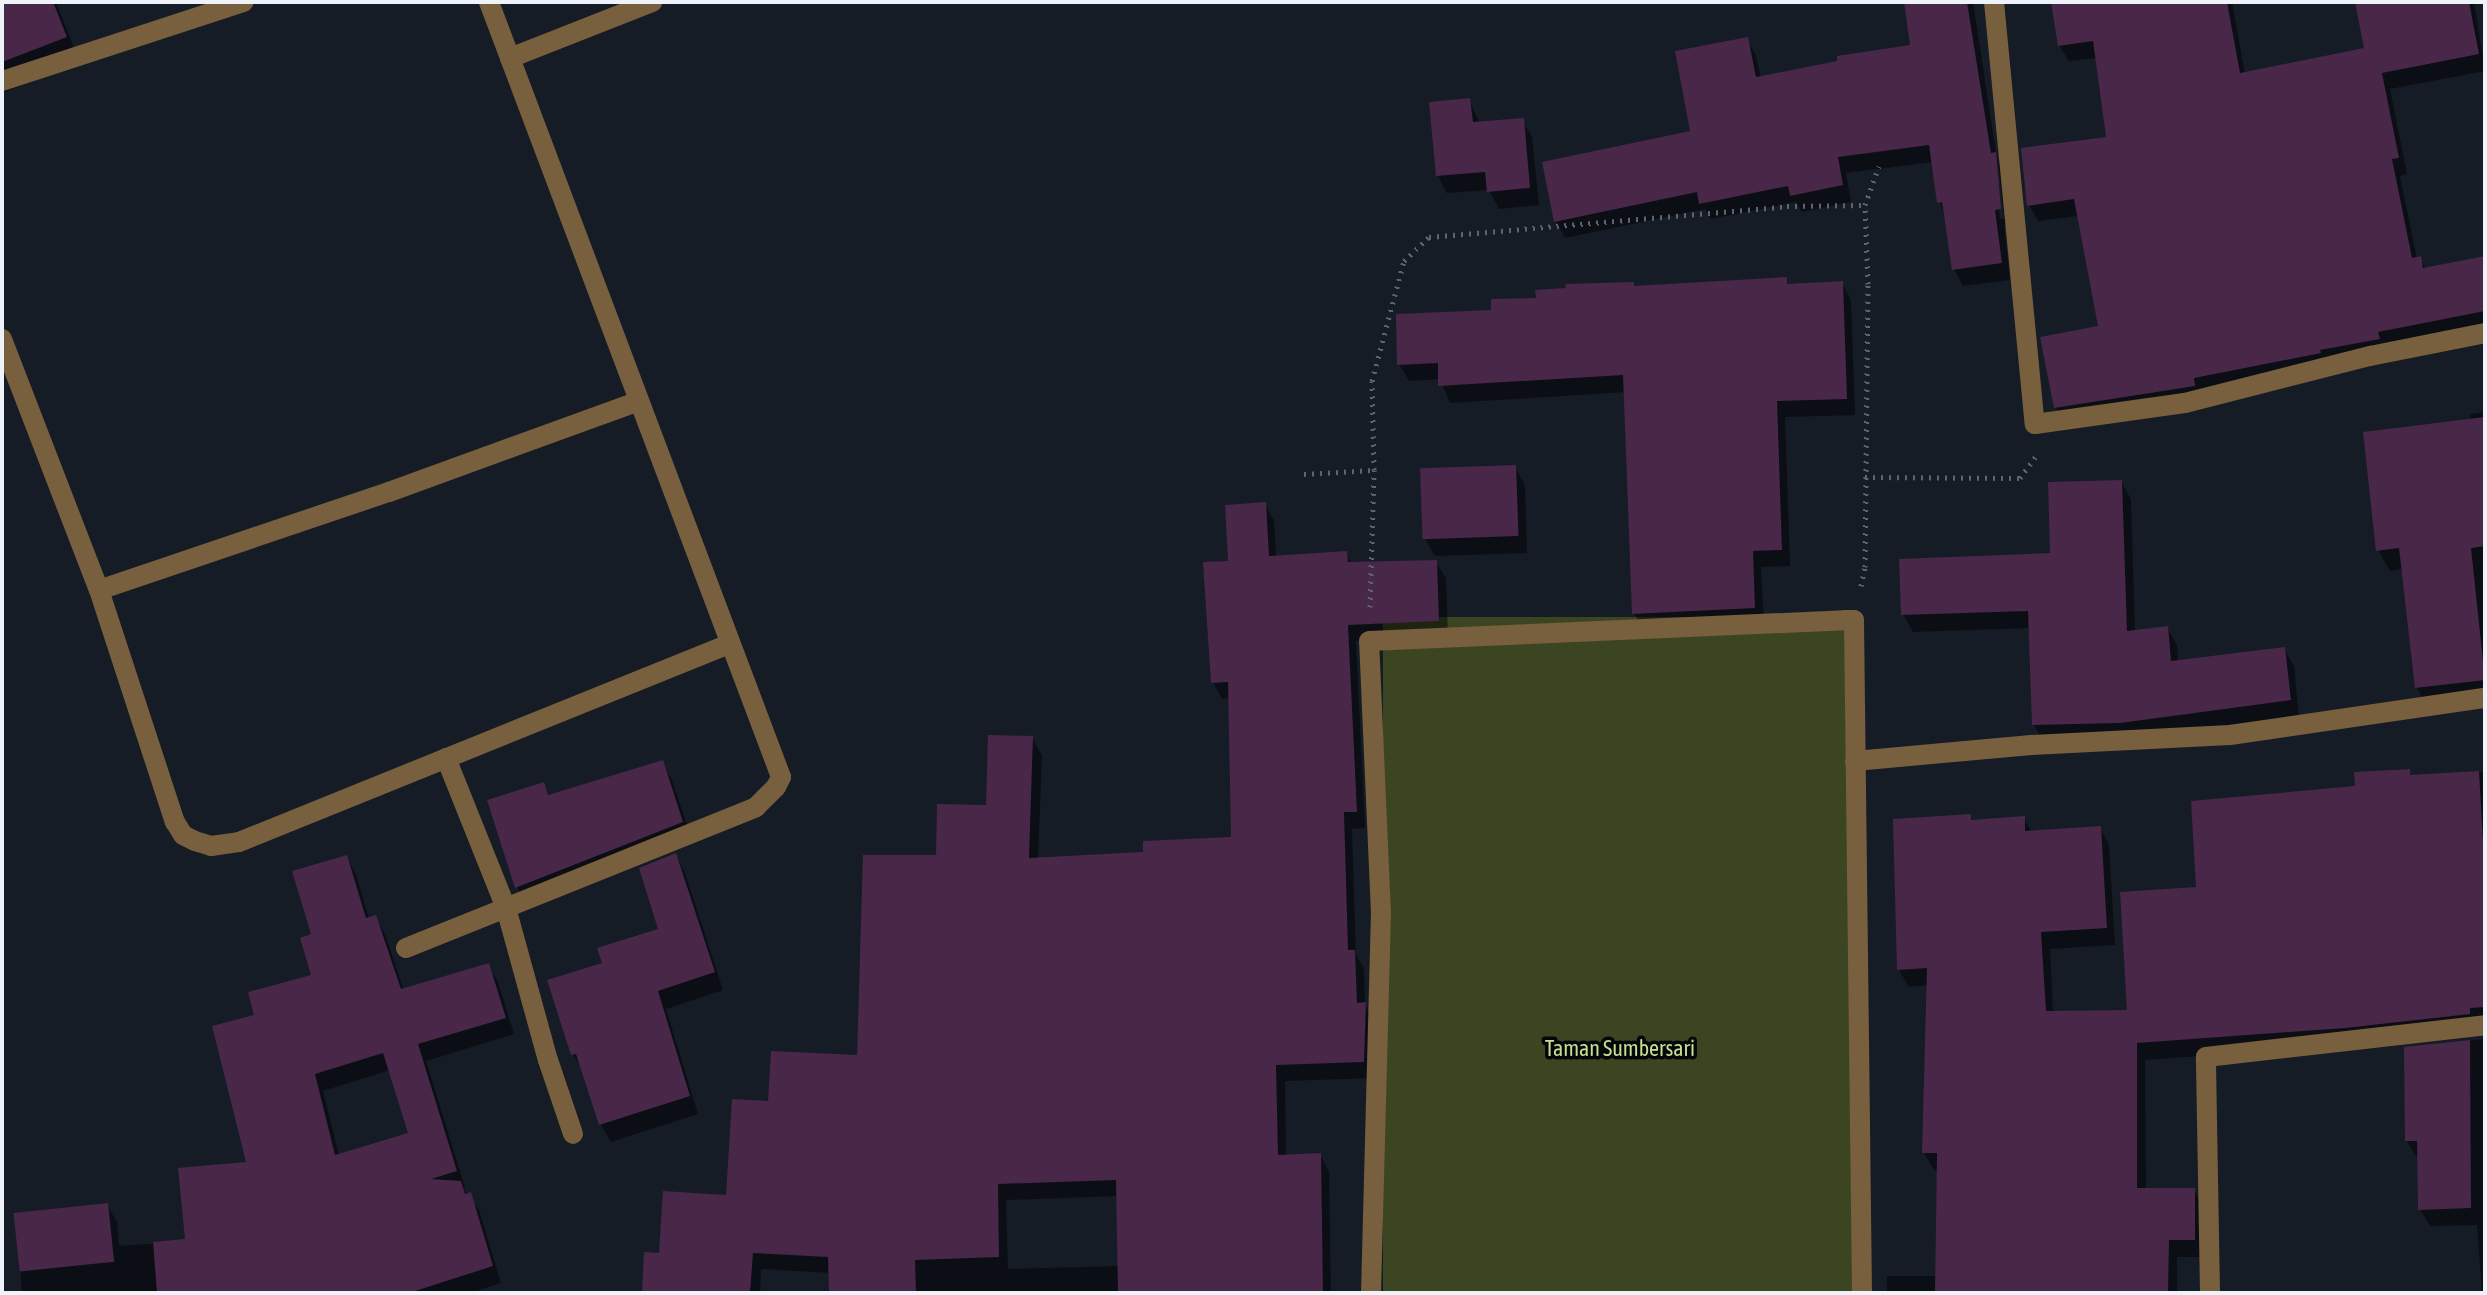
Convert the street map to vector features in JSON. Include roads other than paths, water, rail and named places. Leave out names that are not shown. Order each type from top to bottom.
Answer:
[{"type":"street","points":[[2,81],[243,2]]},
{"type":"street","points":[[406,948],[756,807],[776,787],[781,777],[778,762],[729,644],[489,2]]},
{"type":"street","points":[[510,58],[652,2]]},
{"type":"street","points":[[1994,2],[2035,424],[2185,403],[2370,356],[2485,333]]},
{"type":"street","points":[[4,349],[99,590],[175,822],[183,835],[195,841],[211,846],[239,842],[729,644]]},
{"type":"street","points":[[99,590],[389,492],[639,401]]},
{"type":"street","points":[[1371,1293],[1381,914],[1369,641],[1854,620],[1862,1293]]},
{"type":"street","points":[[1855,761],[2031,745],[2230,735],[2485,698]]},
{"type":"street","points":[[446,758],[506,908],[548,1060],[573,1134]]},
{"type":"street","points":[[2210,1293],[2206,1057],[2485,1025]]},
{"type":"park label","name":"Taman Sumbersari","points":[[1620,1049]]}]
